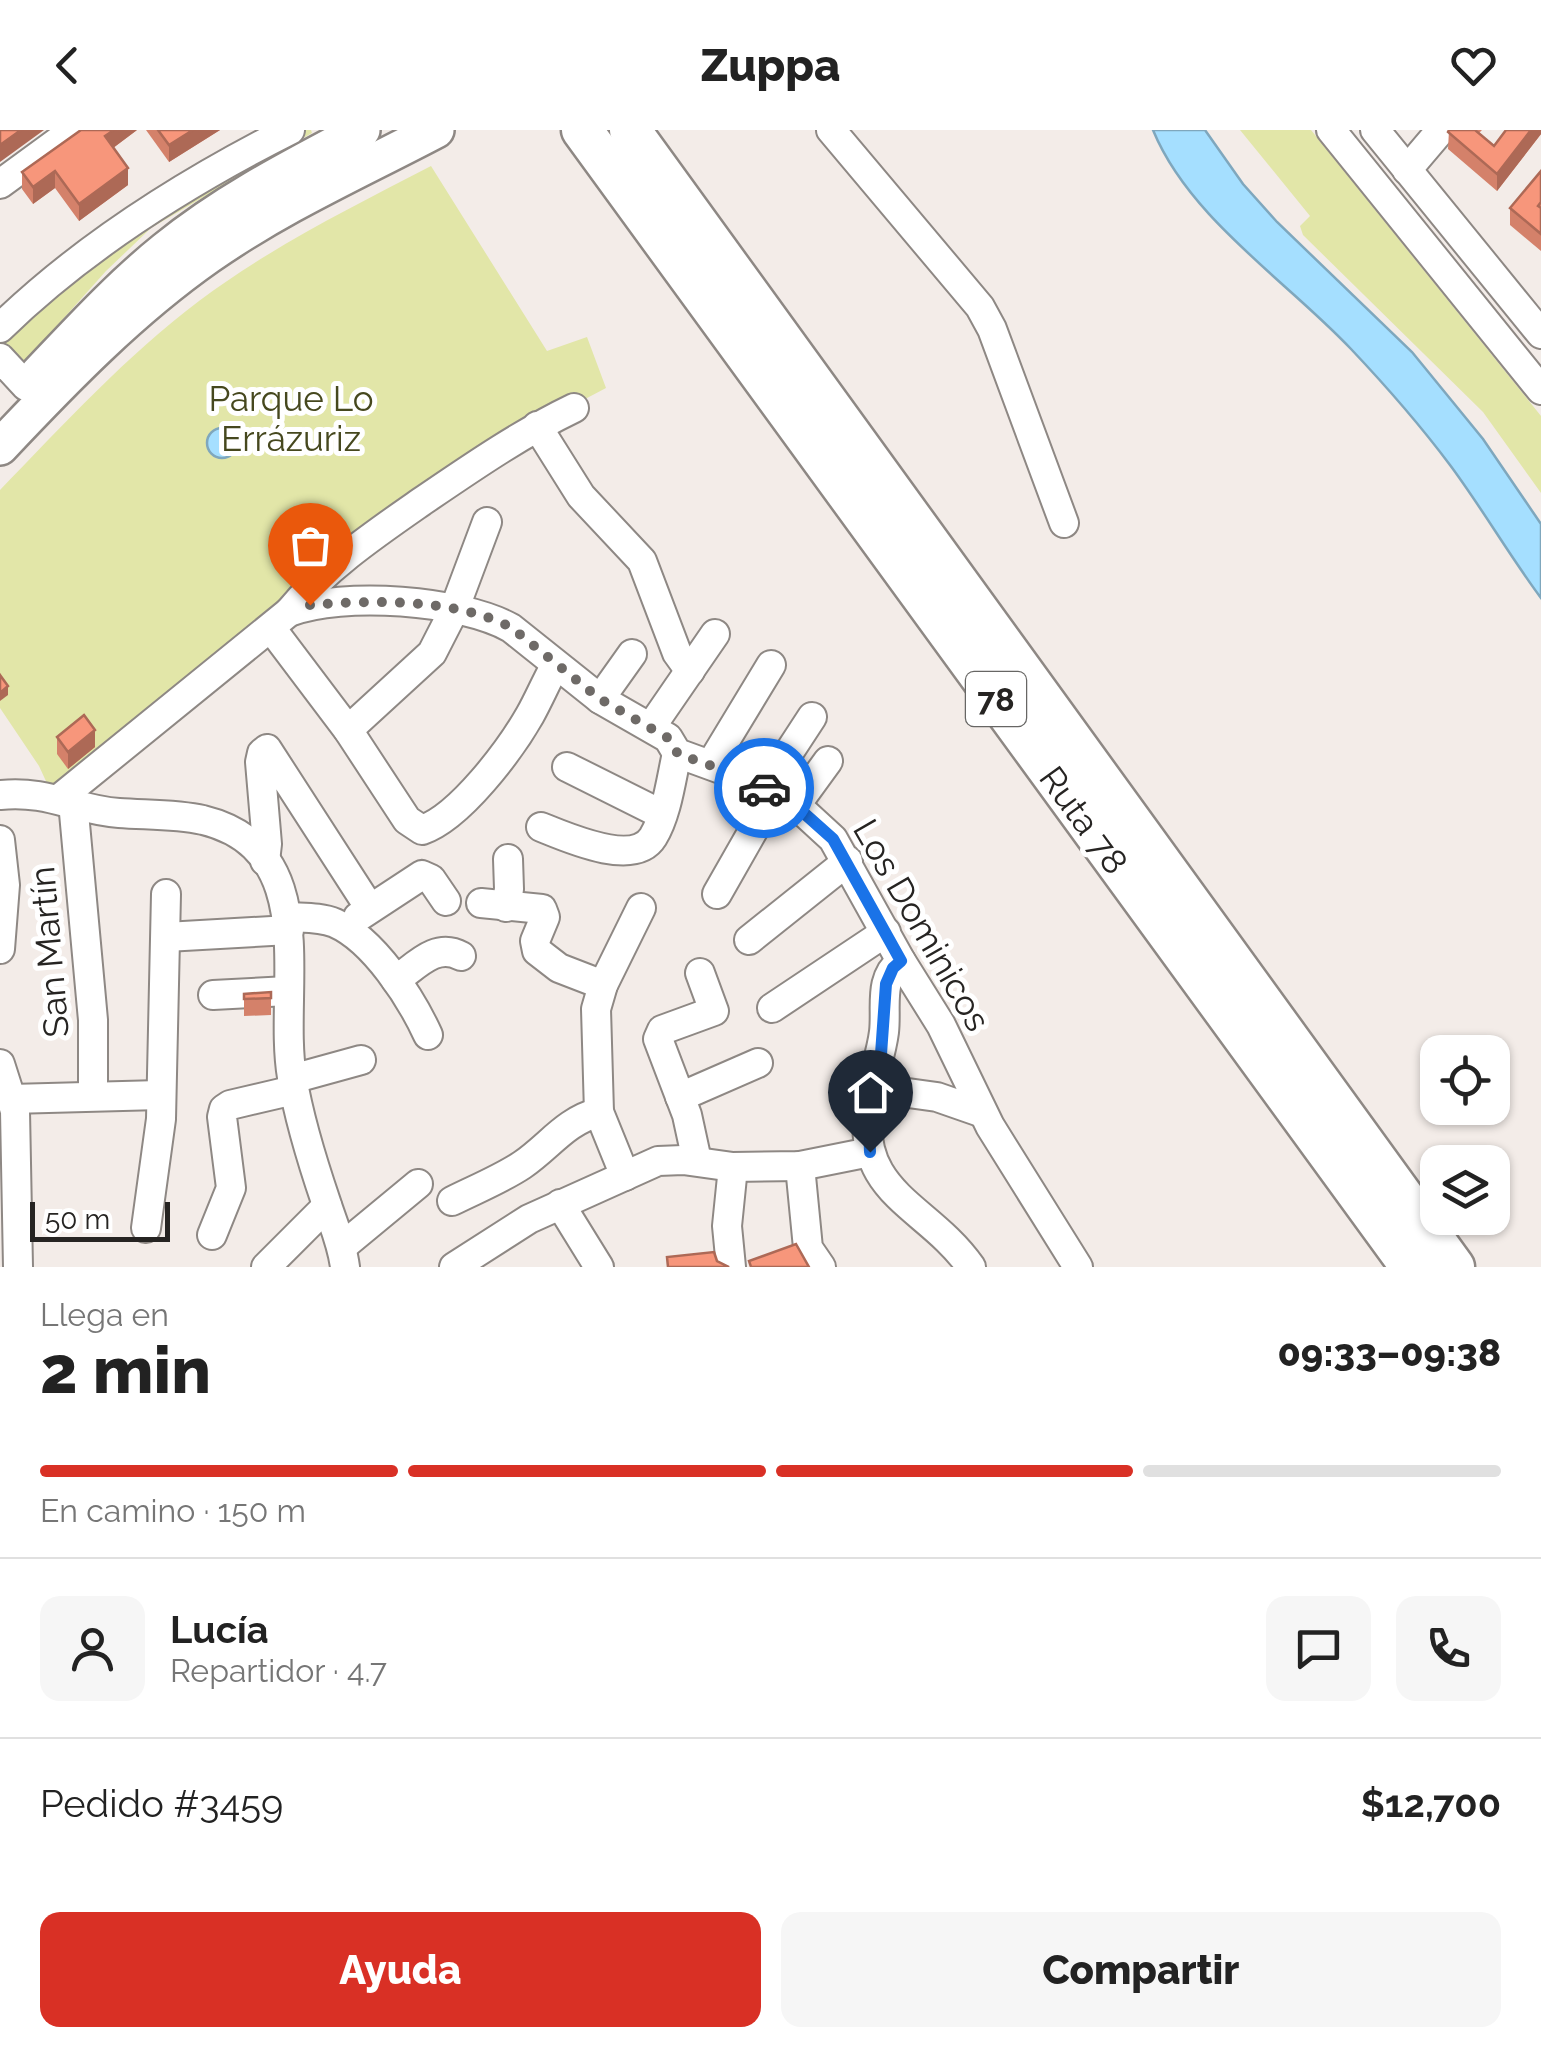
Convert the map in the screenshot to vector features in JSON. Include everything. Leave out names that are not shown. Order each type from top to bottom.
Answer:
[{"type":"highway","name":"Ruta 78","points":[[582,130],[1410,1267]]},
{"type":"highway","name":"Ruta 78","points":[[630,130],[1454,1267]]},
{"type":"main road","points":[[0,446],[116,330],[182,274],[270,218],[436,130]]},
{"type":"main road","points":[[0,414],[121,288],[168,248],[260,184],[347,133]]},
{"type":"street","points":[[0,184],[74,130]]},
{"type":"street","points":[[0,328],[55,279],[128,224],[206,175],[290,130]]},
{"type":"street","points":[[831,130],[980,307],[992,328],[1064,522]]},
{"type":"street","points":[[1331,130],[1541,390]]},
{"type":"street","points":[[1375,130],[1540,332]]},
{"type":"street","points":[[1406,170],[1441,130]]},
{"type":"street","points":[[0,358],[26,386]]},
{"type":"street","name":"Los Dominicos","points":[[66,800],[280,620],[310,586],[394,522],[537,426],[574,408]]},
{"type":"street","points":[[537,426],[582,496],[642,560],[678,653],[690,670]]},
{"type":"street","points":[[348,730],[425,660],[454,610],[487,522]]},
{"type":"street","name":"Los Dominicos","points":[[280,620],[310,605],[350,603],[410,604],[485,616],[512,628],[600,699],[668,738],[678,754],[711,764],[778,796],[833,839],[941,1025],[983,1113],[1078,1267]]},
{"type":"street","points":[[280,620],[408,820],[422,830],[456,808],[483,778],[529,717],[555,666]]},
{"type":"street","points":[[652,728],[716,634]]},
{"type":"street","points":[[600,699],[632,654]]},
{"type":"street","points":[[711,764],[771,665]]},
{"type":"street","points":[[717,894],[778,796],[812,717]]},
{"type":"street","points":[[265,861],[260,762],[268,748],[369,907]]},
{"type":"street","points":[[541,827],[607,850],[640,848],[653,837],[678,754]]},
{"type":"street","points":[[778,796],[828,761]]},
{"type":"street","points":[[567,766],[662,814]]},
{"type":"street","points":[[0,795],[66,800],[113,812],[202,820],[237,836],[265,861],[278,883],[289,923],[288,1050],[293,1085],[344,1257],[418,1184]]},
{"type":"street","name":"San Martín","points":[[66,800],[93,1020],[93,1095]]},
{"type":"street","points":[[0,840],[4,884],[0,950]]},
{"type":"street","points":[[508,859],[509,889],[493,905],[542,910],[545,917],[535,941],[537,951],[558,968],[603,985]]},
{"type":"street","points":[[750,940],[848,862]]},
{"type":"street","points":[[345,928],[369,907],[422,875],[431,879],[446,902]]},
{"type":"street","points":[[146,1228],[156,1168],[166,894]]},
{"type":"street","points":[[626,1176],[598,1112],[596,1009],[603,985],[641,908]]},
{"type":"street","points":[[166,937],[325,920],[345,928],[396,980],[417,1010],[428,1035]]},
{"type":"street","points":[[772,1008],[886,932]]},
{"type":"street","points":[[396,980],[437,951],[451,950],[461,956]]},
{"type":"street","points":[[901,961],[886,984],[884,1029],[868,1102],[870,1152],[877,1171],[894,1194],[945,1235],[971,1267]]},
{"type":"street","points":[[697,1161],[658,1034],[714,1011],[700,973]]},
{"type":"street","points":[[214,995],[288,992]]},
{"type":"street","points":[[212,1236],[231,1188],[222,1117],[230,1105],[361,1060]]},
{"type":"street","points":[[680,1096],[758,1063]]},
{"type":"street","points":[[0,1064],[15,1112],[9,1209],[18,1267]]},
{"type":"street","points":[[872,1088],[937,1097],[983,1113]]},
{"type":"street","points":[[11,1099],[160,1095]]},
{"type":"street","points":[[452,1201],[518,1168],[571,1122],[598,1112]]},
{"type":"street","points":[[459,1266],[529,1219],[658,1161],[800,1166],[870,1152]]},
{"type":"street","points":[[732,1267],[727,1226],[733,1166]]},
{"type":"street","points":[[800,1166],[808,1248],[821,1267]]},
{"type":"street","points":[[560,1204],[599,1267]]},
{"type":"street","points":[[266,1267],[327,1206]]},
{"type":"green space","points":[[302,130],[312,133],[151,228],[106,271],[21,366],[0,345],[70,275]]},
{"type":"green space","points":[[1240,130],[1311,130],[1541,416],[1541,493],[1483,412],[1303,235],[1300,226],[1310,216]]},
{"type":"green space","name":"Parque Lo Errázuriz","points":[[431,166],[547,351],[587,337],[606,388],[494,447],[51,792],[39,766],[0,708],[0,490],[121,368],[199,301],[283,245]]},
{"type":"water","points":[[1153,130],[1205,130],[1243,184],[1277,222],[1412,352],[1483,439],[1541,524],[1541,598],[1462,481],[1415,420],[1326,324],[1215,220],[1169,162]]},
{"type":"water","points":[[222,428],[233,432],[237,443],[233,454],[222,458],[211,454],[207,443],[211,432]]},
{"type":"building","points":[[0,130],[21,130],[0,145]]},
{"type":"building","points":[[81,130],[114,130],[105,136],[128,168],[79,204],[55,171],[33,187],[22,172]]},
{"type":"building","points":[[158,130],[193,130],[169,145]]},
{"type":"building","points":[[1449,130],[1475,130],[1494,146],[1506,130],[1531,130],[1497,174]]},
{"type":"building","points":[[1541,171],[1538,206],[1541,234],[1510,208]]},
{"type":"building","points":[[0,675],[8,686],[0,693]]},
{"type":"building","points":[[84,715],[95,730],[68,752],[57,737]]},
{"type":"building","points":[[271,992],[271,998],[244,999],[244,994]]},
{"type":"building","points":[[796,1244],[809,1267],[751,1267],[749,1261]]},
{"type":"building","points":[[714,1252],[717,1261],[729,1267],[668,1267],[667,1257]]},
{"type":"way so far","points":[[310,605],[410,604],[495,619],[512,628],[600,699],[668,738],[678,754],[764,788]]},
{"type":"route","points":[[764,788],[796,806],[833,839],[901,961],[886,984],[881,1054],[868,1102],[870,1152]]}]
